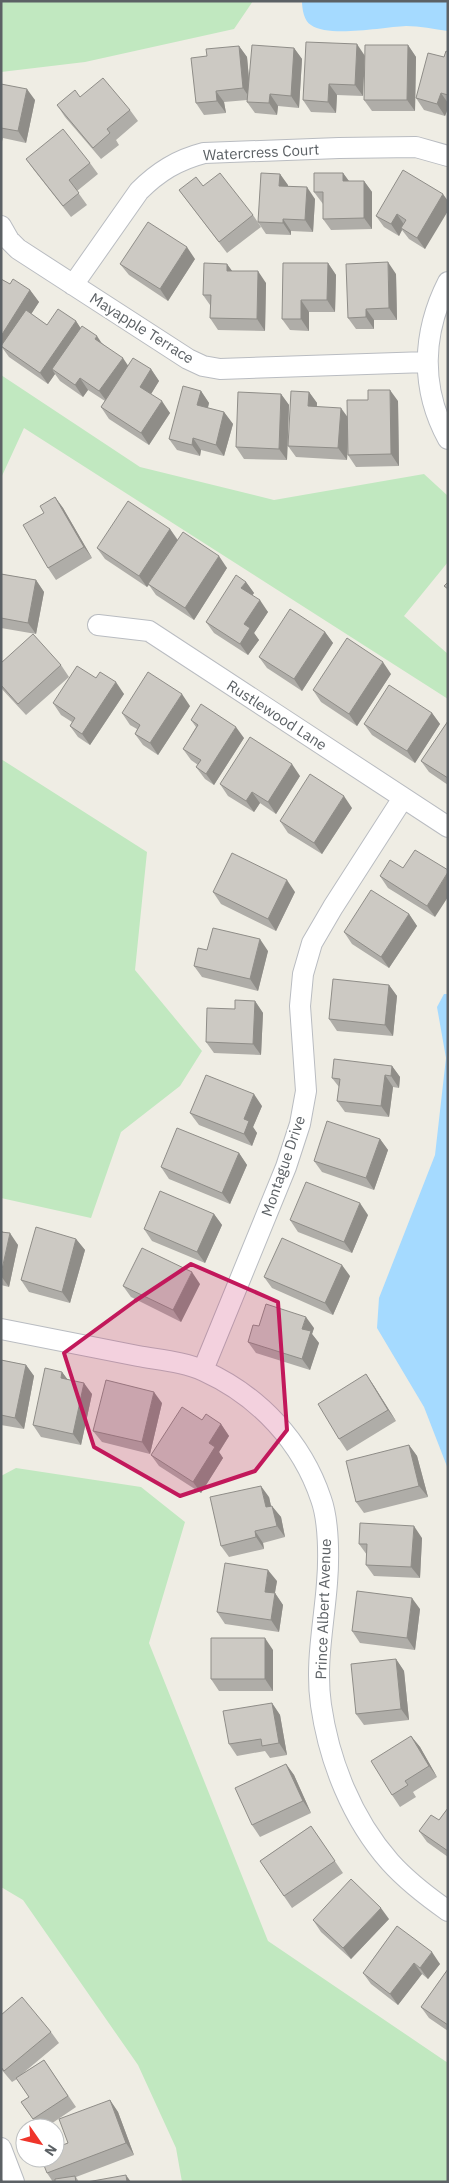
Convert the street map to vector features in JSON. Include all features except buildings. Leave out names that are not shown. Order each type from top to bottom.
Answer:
[{"type":"street","name":"Watercress Court","points":[[73,285],[139,191],[151,179],[172,164],[187,157],[204,152],[416,147],[448,156]]},
{"type":"street","name":"Mayapple Terrace","points":[[1,226],[9,240],[18,249],[188,359],[204,366],[220,369],[427,362]]},
{"type":"street","points":[[448,282],[438,300],[431,325],[427,362],[429,388],[436,413],[448,438]]},
{"type":"street","name":"Rustlewood Lane","points":[[98,625],[149,632],[448,827]]},
{"type":"street","name":"Montague Drive","points":[[203,1370],[286,1168],[300,1124],[306,1091],[300,1006],[303,974],[312,943],[333,906],[403,798]]},
{"type":"street","name":"Prince Albert Avenue","points":[[1,1329],[203,1370],[251,1399],[280,1425],[303,1460],[322,1500],[328,1546],[327,1582],[318,1657],[321,1704],[329,1749],[345,1789],[366,1828],[390,1862],[427,1896],[448,1912]]},
{"type":"street","points":[[1,2148],[14,2182]]},
{"type":"highlighted area","points":[[191,1264],[278,1302],[287,1430],[255,1471],[180,1496],[94,1447],[64,1353],[135,1301]]},
{"type":"green space","points":[[1,1],[253,1],[234,29],[85,62],[1,72]]},
{"type":"green space","points":[[1,375],[140,467],[274,500],[424,474],[448,496],[448,562],[404,616],[448,654],[448,699],[24,428],[1,478]]},
{"type":"green space","points":[[1,759],[147,852],[135,970],[202,1051],[180,1086],[121,1132],[91,1218],[1,1198]]},
{"type":"green space","points":[[16,1468],[141,1487],[185,1522],[149,1643],[268,1941],[448,2063],[448,2182],[182,2182],[176,2148],[138,2065],[23,1900],[1,1887],[1,1476]]},
{"type":"water","points":[[302,1],[448,1],[448,31],[406,26],[357,31],[319,29],[311,25],[305,18]]},
{"type":"water","points":[[444,994],[448,994],[448,1469],[424,1407],[377,1328],[379,1298],[435,1155],[446,1058],[437,1007]]}]
